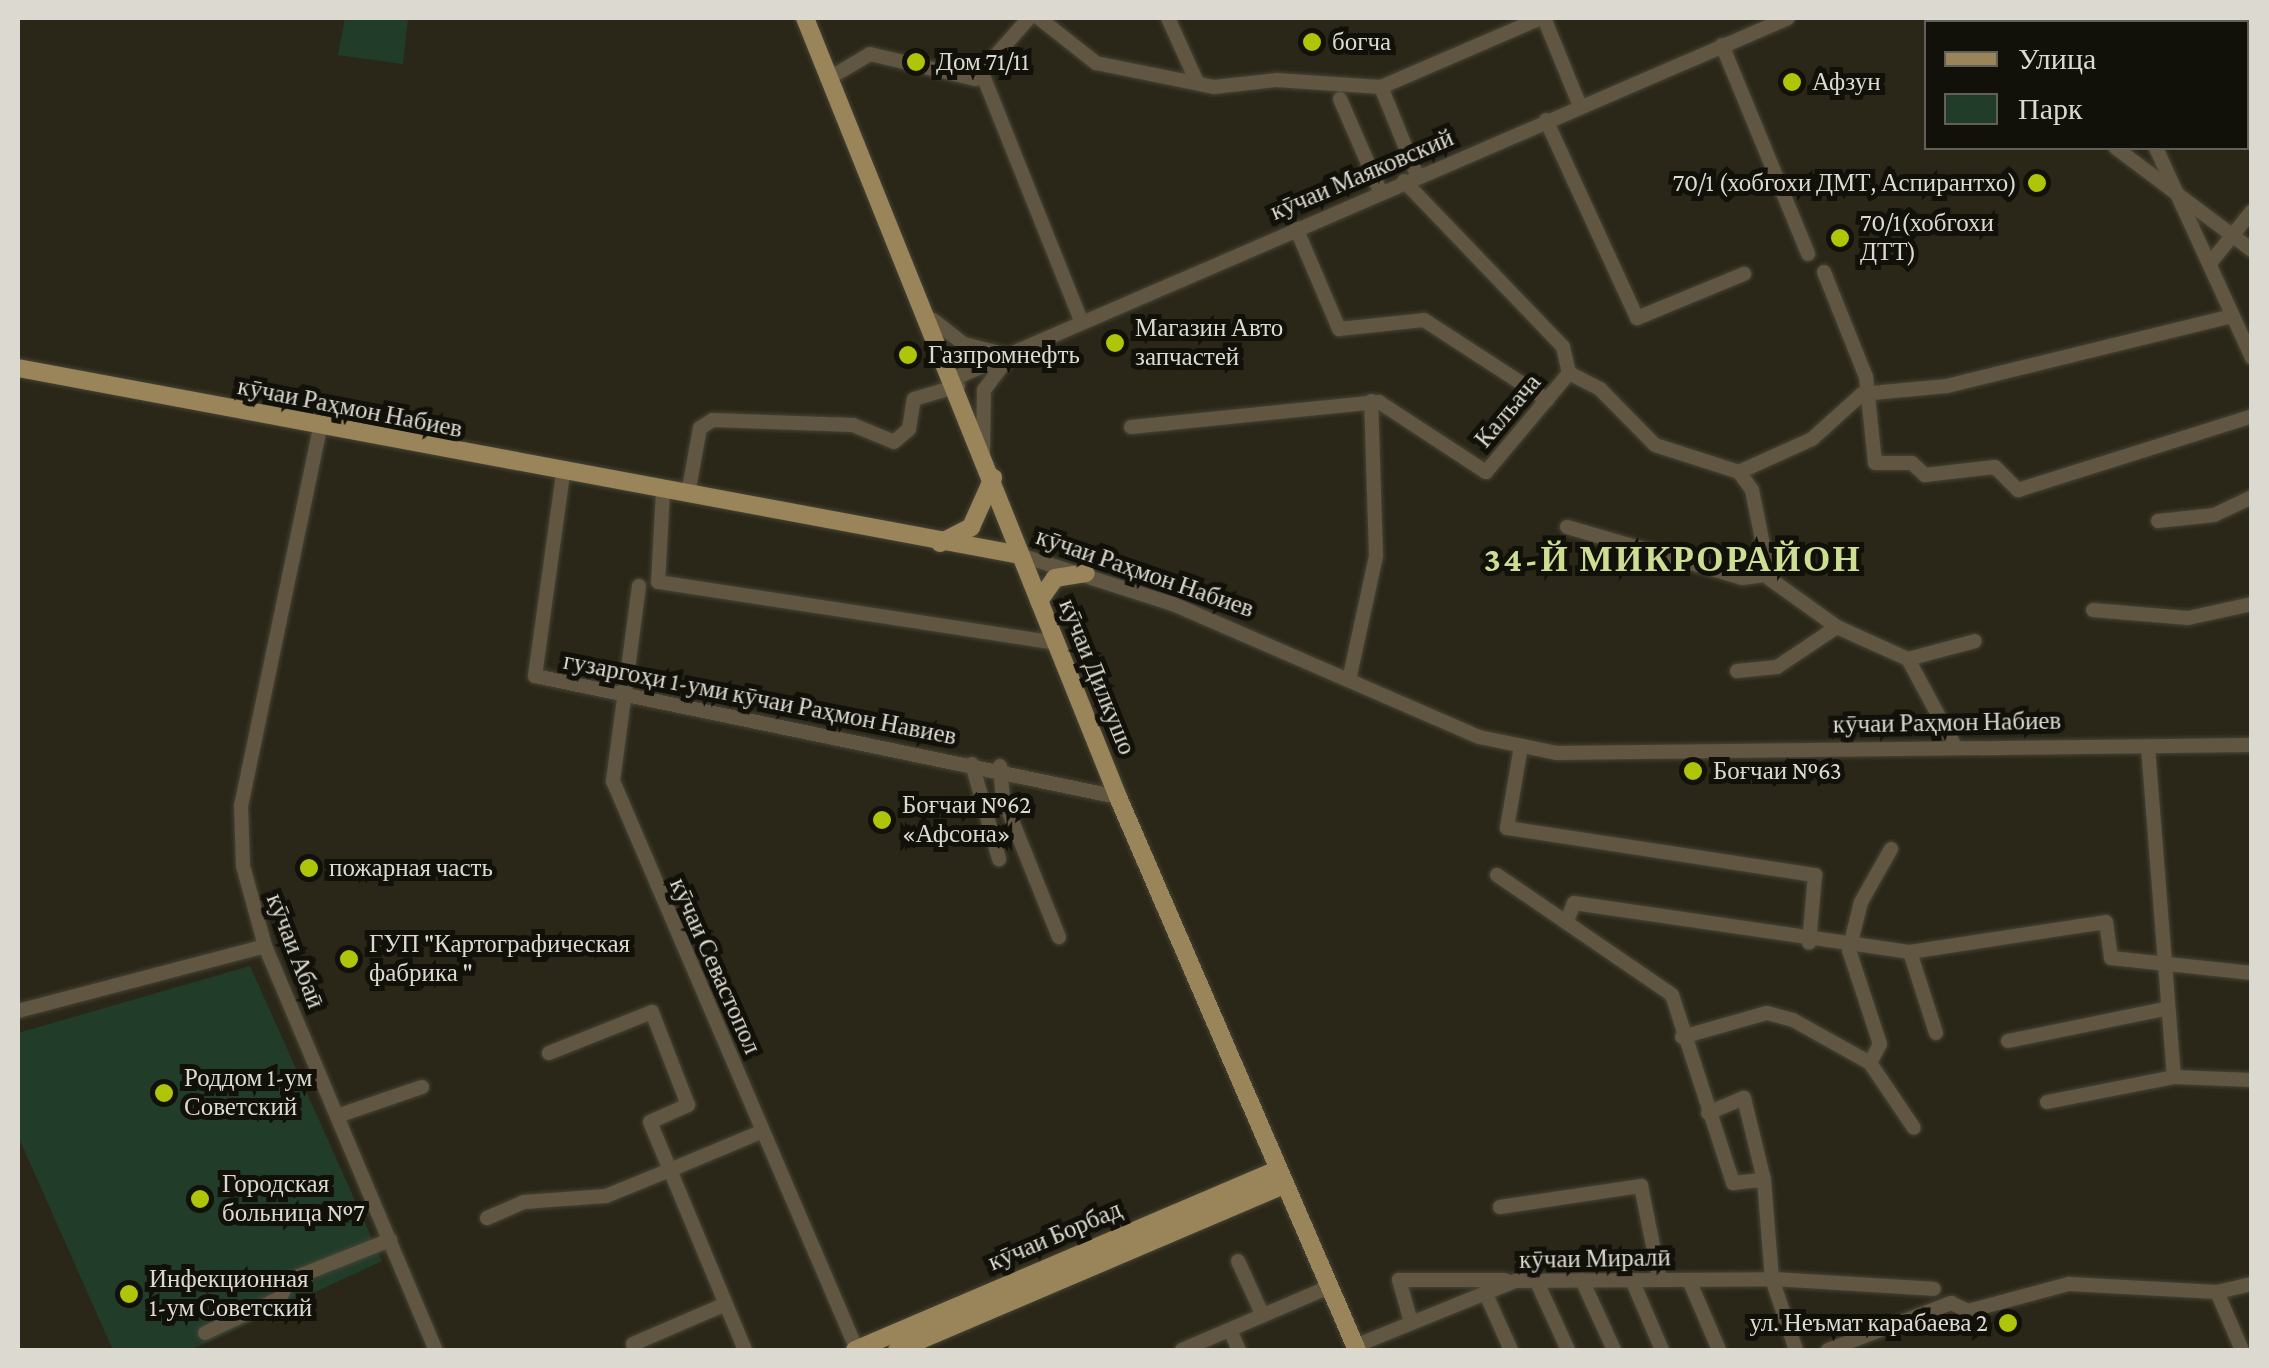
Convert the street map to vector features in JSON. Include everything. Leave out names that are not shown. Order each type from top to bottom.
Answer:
[{"type":"main road","name":"кӯчаи Дилкушо","points":[[805,18],[933,320],[1020,555],[1118,797],[1356,1348]]},
{"type":"main road","name":"кӯчаи Раҳмон Набиев","points":[[18,368],[938,544],[1020,555]]},
{"type":"main road","points":[[938,544],[971,527],[992,478]]},
{"type":"main road","points":[[1039,602],[1055,578],[1086,573]]},
{"type":"main road","name":"кӯчаи Борбад","points":[[856,1350],[1280,1178]]},
{"type":"main road","name":"кӯчаи Борбад","points":[[896,1350],[1280,1178]]},
{"type":"street","points":[[831,76],[870,54],[965,79],[982,73],[1029,18]]},
{"type":"street","points":[[1039,18],[1096,62],[1196,80],[1381,87],[1543,18],[1580,106]]},
{"type":"street","points":[[1168,18],[1196,80]]},
{"type":"street","name":"кӯчаи Маяковский","points":[[688,494],[700,428],[713,420],[853,425],[894,442],[909,429],[914,398],[956,382],[1082,320],[1788,18]]},
{"type":"street","points":[[1722,46],[1808,254]]},
{"type":"street","points":[[982,73],[1082,320]]},
{"type":"street","points":[[1381,87],[1411,178],[1562,347],[1569,374]]},
{"type":"street","points":[[1340,99],[1380,191]]},
{"type":"street","points":[[1546,120],[1637,318],[1744,274]]},
{"type":"street","points":[[2118,150],[2184,204],[2252,250]]},
{"type":"street","points":[[2157,150],[2252,358]]},
{"type":"street","points":[[2211,262],[2252,211]]},
{"type":"street","points":[[1296,228],[1339,329],[1424,320],[1547,400]]},
{"type":"street","points":[[1824,272],[1866,377],[1862,394],[1874,462],[1912,463],[1925,476],[1995,466],[2018,490],[2252,416]]},
{"type":"street","points":[[1956,748],[1908,659],[1837,626],[1768,575],[1752,490],[1739,472],[1812,439],[1862,394],[1947,386],[2233,316]]},
{"type":"street","points":[[933,320],[964,344],[1011,354],[984,390],[984,452]]},
{"type":"street","name":"Калъача","points":[[1371,402],[1486,472],[1569,374],[1600,389],[1655,446],[1739,472]]},
{"type":"street","points":[[1131,427],[1371,402],[1376,556],[1349,680]]},
{"type":"street","name":"кӯчаи Абаӣ","points":[[320,428],[241,805],[243,866],[264,946],[436,1350]]},
{"type":"street","name":"гузаргоҳи 1-уми кӯчаи Раҳмон Навиев","points":[[563,474],[534,672],[620,698],[1000,766],[1118,797]]},
{"type":"street","points":[[663,491],[658,582],[1055,643]]},
{"type":"street","points":[[2158,521],[2214,515],[2252,497]]},
{"type":"street","points":[[1566,526],[1742,578],[1768,575]]},
{"type":"street","name":"кӯчаи Раҳмон Набиев","points":[[1020,555],[1086,573],[1349,680],[1479,738],[1521,746],[2252,745]]},
{"type":"street","name":"кӯчаи Севастопол","points":[[638,586],[620,698],[613,781],[856,1350]]},
{"type":"street","points":[[2093,610],[2188,618],[2252,604]]},
{"type":"street","points":[[1738,671],[1777,667],[1837,626]]},
{"type":"street","points":[[1908,659],[1976,641]]},
{"type":"street","points":[[1521,746],[1507,828],[1815,874],[1810,943]]},
{"type":"street","points":[[2148,747],[2160,960],[2174,1078]]},
{"type":"street","points":[[972,764],[999,859]]},
{"type":"street","points":[[1000,766],[1003,798],[1059,937]]},
{"type":"street","points":[[1870,1062],[1880,1044],[1849,950],[1861,902],[1891,849]]},
{"type":"street","points":[[1497,876],[1672,996],[1682,1037],[1733,1183],[1764,1180]]},
{"type":"street","points":[[1567,921],[1574,903],[1849,950],[1910,952],[2106,922],[2111,958],[2160,960],[2252,973]]},
{"type":"street","points":[[18,1010],[264,946]]},
{"type":"street","points":[[1910,952],[1936,1032]]},
{"type":"street","points":[[2008,1041],[2164,1009]]},
{"type":"street","points":[[548,1053],[652,1012],[688,1105],[650,1122],[745,1350]]},
{"type":"street","points":[[1682,1037],[1768,1013],[1870,1062],[1914,1128]]},
{"type":"street","points":[[2047,1102],[2174,1078],[2252,1080]]},
{"type":"street","points":[[337,1116],[422,1087]]},
{"type":"street","points":[[1708,1112],[1744,1098],[1764,1180],[1772,1278],[1796,1350]]},
{"type":"street","points":[[487,1218],[524,1202],[606,1196],[761,1132]]},
{"type":"street","points":[[1500,1206],[1641,1186],[1660,1280]]},
{"type":"street","points":[[205,1333],[280,1298],[289,1280],[390,1240]]},
{"type":"street","points":[[1238,1261],[1264,1316]]},
{"type":"street","name":"кӯчаи Миралӣ","points":[[1356,1348],[1516,1280],[1772,1278],[1934,1289]]},
{"type":"street","points":[[1411,1322],[1399,1280],[1516,1280]]},
{"type":"street","points":[[1536,1280],[1568,1350]]},
{"type":"street","points":[[1582,1280],[1614,1350]]},
{"type":"street","points":[[1632,1280],[1662,1350]]},
{"type":"street","points":[[1689,1280],[1719,1350]]},
{"type":"street","points":[[1828,1350],[1950,1304],[1968,1311],[2069,1284],[2217,1292],[2252,1284]]},
{"type":"street","points":[[1182,1350],[1328,1287]]},
{"type":"street","points":[[1485,1292],[1511,1350]]},
{"type":"street","points":[[2217,1292],[2242,1350]]},
{"type":"street","points":[[635,1350],[632,1344],[726,1304]]},
{"type":"street","points":[[1230,1330],[1238,1350]]},
{"type":"green space","points":[[345,18],[408,18],[403,64],[338,55]]},
{"type":"green space","name":"Городская больница №7","points":[[250,966],[382,1261],[190,1350],[113,1350],[18,1136],[18,1033]]},
{"type":"place","name":"богча","points":[[1312,42]]},
{"type":"place","name":"Дом 71/11","points":[[916,62]]},
{"type":"place","name":"Афзун","points":[[1792,82]]},
{"type":"place","name":"70/1 (хобгохи ДМТ, Аспирантхо)","points":[[2037,183]]},
{"type":"place","name":"70/1(хобгохи ДТТ)","points":[[1840,238]]},
{"type":"place","name":"Магазин Авто запчастей","points":[[1115,343]]},
{"type":"place","name":"Газпромнефть","points":[[908,355]]},
{"type":"place","name":"Боғчаи №63","points":[[1693,771]]},
{"type":"place","name":"Боғчаи №62 «Афсона»","points":[[882,820]]},
{"type":"place","name":"пожарная часть","points":[[309,868]]},
{"type":"place","name":"ГУП \"Картографическая фабрика \"","points":[[349,959]]},
{"type":"place","name":"Роддом 1-ум Советский","points":[[164,1093]]},
{"type":"place","name":"Городская больница №7","points":[[200,1199]]},
{"type":"place","name":"Инфекционная 1-ум Советский","points":[[129,1294]]},
{"type":"place","name":"ул. Неъмат карабаева 2","points":[[2008,1323]]},
{"type":"district","name":"34-Й МИКРОРАЙОН","points":[[1673,560]]}]
